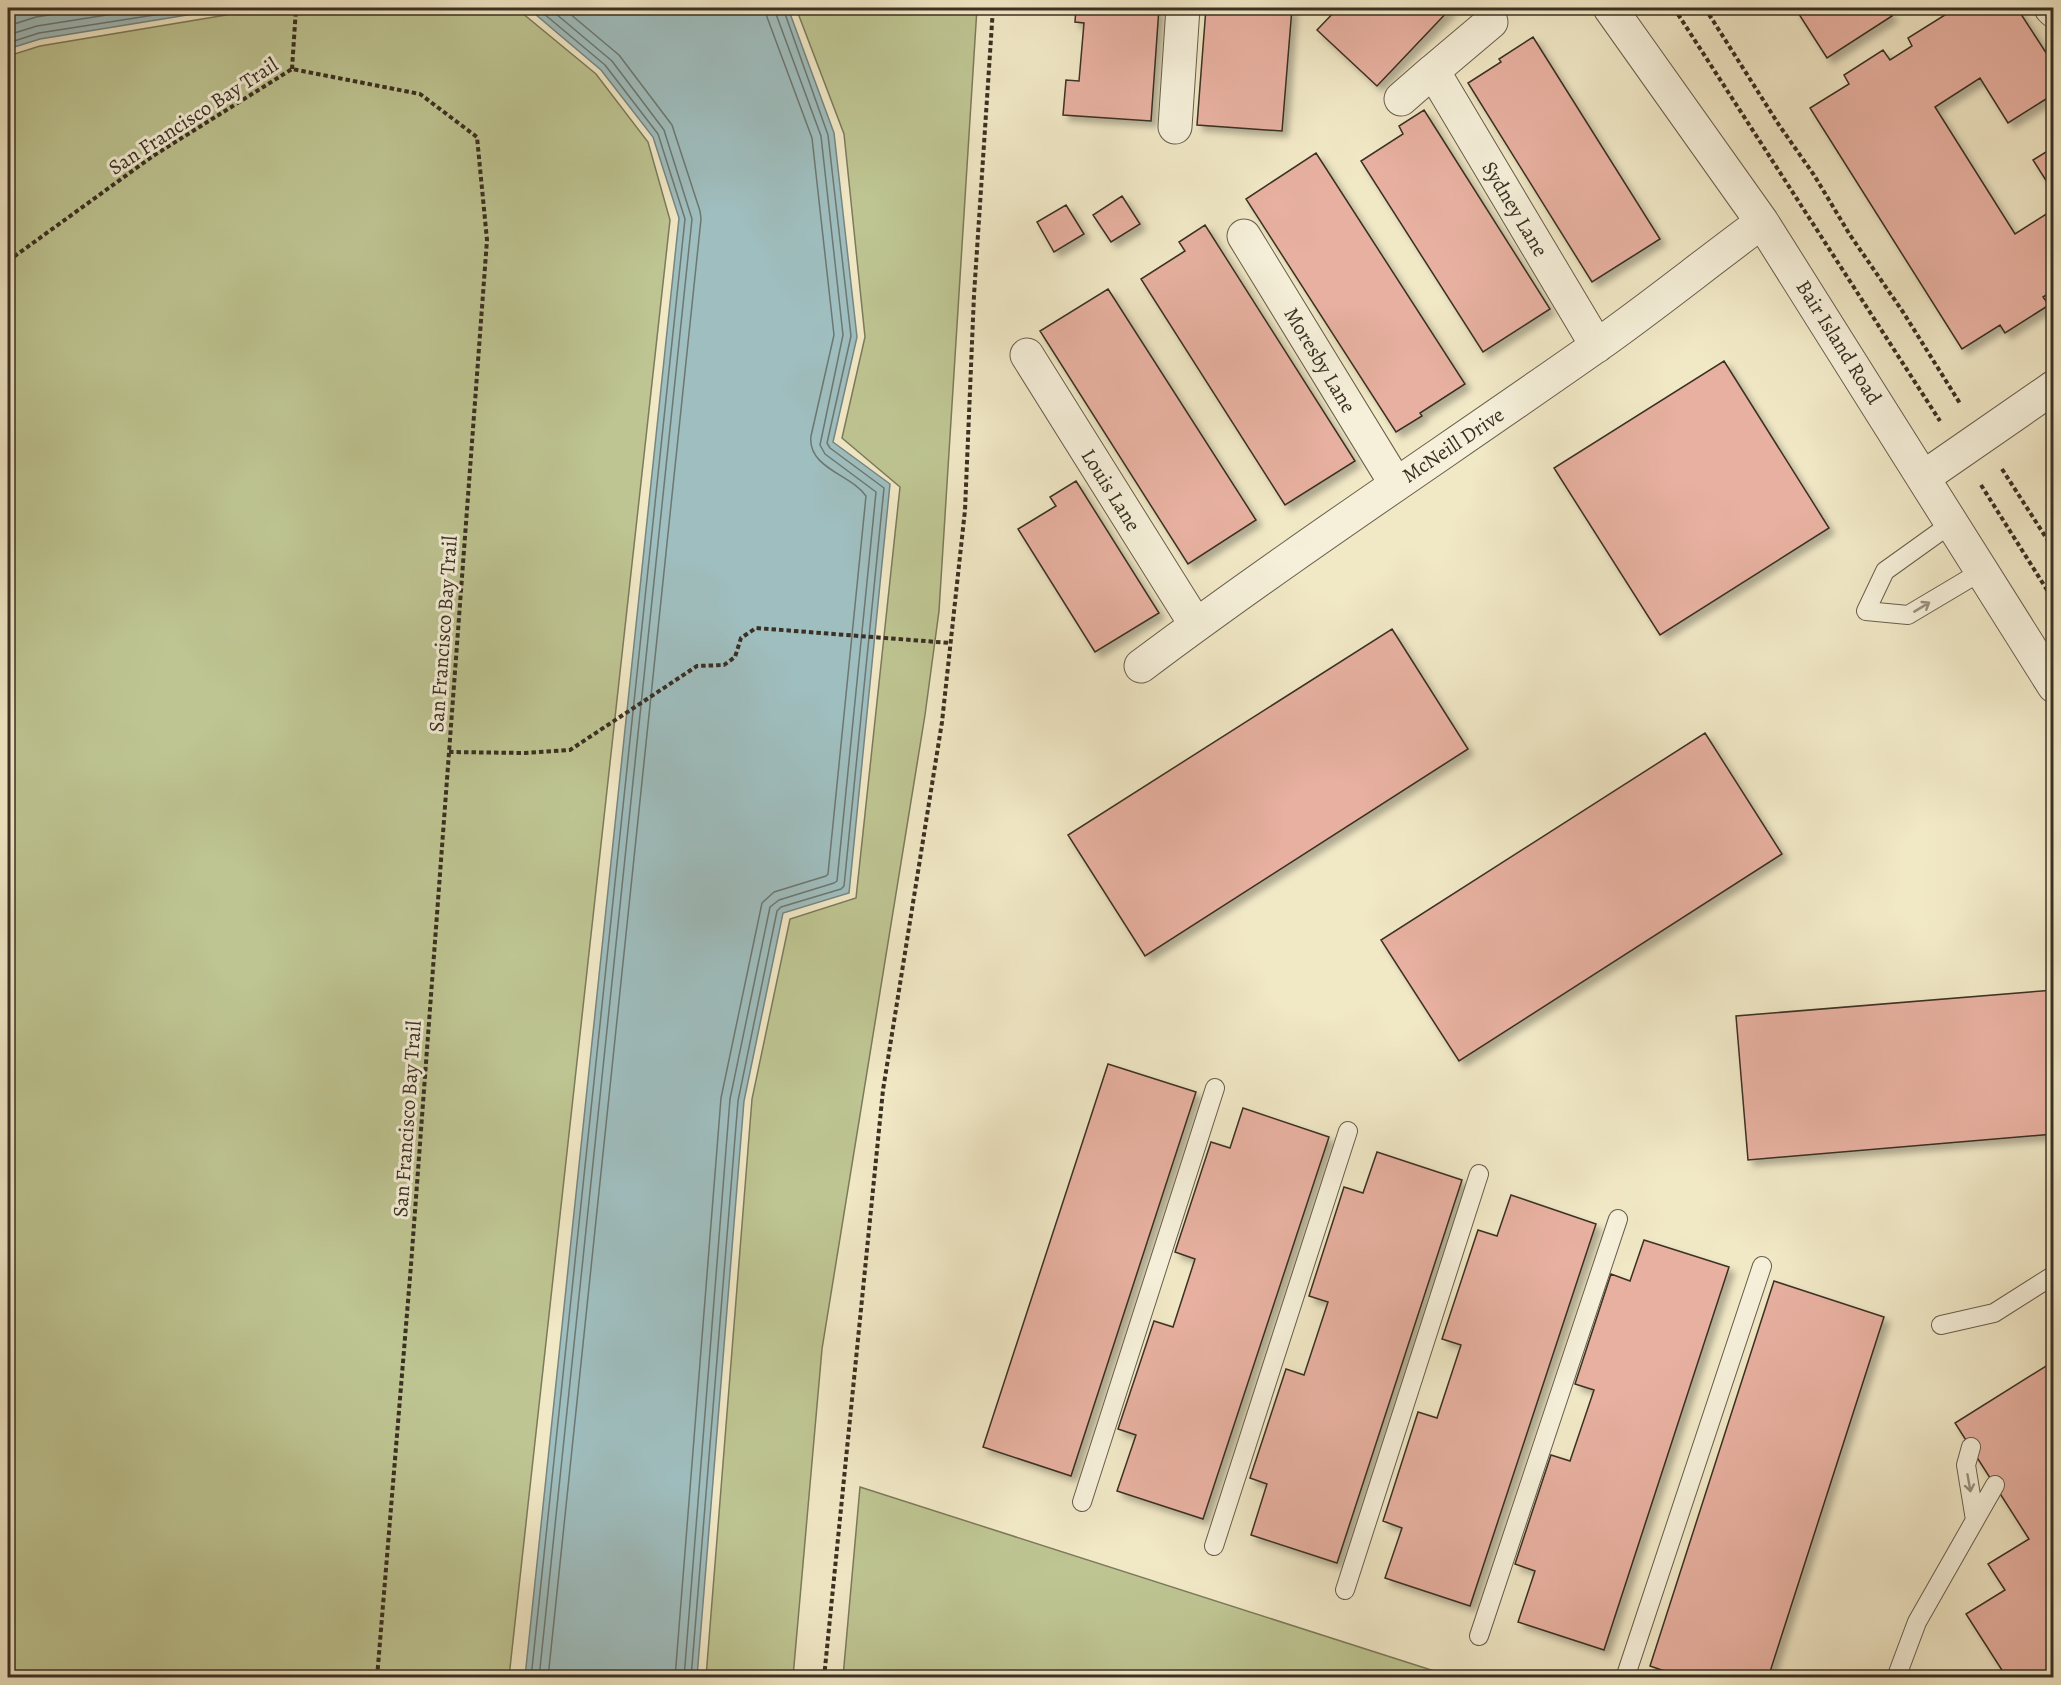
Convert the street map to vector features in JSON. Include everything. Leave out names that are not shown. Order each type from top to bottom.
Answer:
[{"type":"street","points":[[1175,127],[1183,8]]},
{"type":"street","name":"Bair Island Road","points":[[1610,8],[1762,222],[2054,686]]},
{"type":"street","points":[[1401,99],[1491,22]]},
{"type":"street","name":"Sydney Lane","points":[[1433,71],[1597,346]]},
{"type":"street","name":"McNeill Drive","points":[[1141,666],[1396,484],[1597,346],[1762,222]]},
{"type":"street","name":"Moresby Lane","points":[[1244,236],[1396,484]]},
{"type":"street","name":"Louis Lane","points":[[1027,355],[1196,625]]},
{"type":"street","points":[[1924,477],[2054,387]]},
{"type":"lane","points":[[1952,523],[1885,572],[1866,611],[1908,615],[1982,571]]},
{"type":"lane","points":[[1082,1502],[1215,1088]]},
{"type":"lane","points":[[1214,1546],[1348,1131]]},
{"type":"lane","points":[[1345,1590],[1479,1174]]},
{"type":"lane","points":[[1479,1636],[1618,1219]]},
{"type":"lane","points":[[1625,1677],[1762,1266]]},
{"type":"lane","points":[[1941,1324],[1994,1313],[2054,1275]]},
{"type":"lane","points":[[1971,1447],[1965,1465],[1975,1520]]},
{"type":"lane","points":[[1896,1677],[1917,1622],[1995,1485]]},
{"type":"path","points":[[824,1677],[883,1090],[942,722],[965,510],[974,295],[993,8]]},
{"type":"path","points":[[1674,8],[1970,444],[2054,550]]},
{"type":"path","points":[[1705,8],[1779,125],[1814,175],[1850,235],[1903,312],[2054,601]]},
{"type":"path","points":[[292,69],[296,9]]},
{"type":"path","name":"San Francisco Bay Trail","points":[[8,261],[153,156],[292,69],[420,94],[477,136],[488,240],[411,1265],[377,1677]]},
{"type":"path","points":[[449,752],[525,753],[570,750],[697,666],[724,665],[735,657],[741,638],[756,628],[950,643]]},
{"type":"green space","points":[[247,8],[516,8],[596,74],[648,142],[670,220],[509,1677],[8,1677],[8,56],[40,46],[226,15]]},
{"type":"green space","points":[[796,8],[977,8],[939,611],[925,715],[822,1349],[793,1677],[706,1677],[752,1099],[790,919],[856,898],[900,487],[842,438],[865,337],[844,134]]},
{"type":"green space","points":[[860,1487],[1453,1677],[843,1677]]},
{"type":"water","points":[[8,8],[230,8],[40,39],[8,49]]},
{"type":"water","points":[[528,8],[788,8],[834,133],[857,337],[833,442],[890,484],[849,893],[783,913],[744,1101],[697,1677],[525,1677],[679,218],[653,137],[601,70]]},
{"type":"building","points":[[1076,8],[1159,8],[1151,121],[1063,115],[1066,80],[1079,81],[1084,23],[1075,22]]},
{"type":"building","points":[[1206,8],[1292,8],[1282,131],[1197,125]]},
{"type":"building","points":[[1338,8],[1451,8],[1377,86],[1317,30]]},
{"type":"building","points":[[1795,8],[1886,8],[1892,16],[1827,58]]},
{"type":"building","points":[[1956,8],[2017,8],[2054,65],[2054,94],[2008,123],[1980,78],[1935,107],[2015,234],[2054,209],[2054,290],[2043,297],[2049,305],[2005,333],[2000,325],[1962,349],[1810,108],[1849,84],[1844,75],[1883,50],[1890,60],[1912,46],[1908,38]]},
{"type":"building","points":[[1533,37],[1660,239],[1592,282],[1468,83],[1501,62],[1499,59]]},
{"type":"building","points":[[1424,110],[1550,309],[1483,352],[1361,161],[1403,134],[1399,126]]},
{"type":"building","points":[[2054,147],[2054,193],[2033,160]]},
{"type":"building","points":[[1316,153],[1465,384],[1420,413],[1422,416],[1396,432],[1246,199]]},
{"type":"building","points":[[1122,196],[1140,224],[1111,242],[1093,215]]},
{"type":"building","points":[[1066,205],[1084,234],[1054,252],[1037,222]]},
{"type":"building","points":[[1205,225],[1355,461],[1285,505],[1141,279],[1185,251],[1179,242]]},
{"type":"building","points":[[1108,289],[1256,520],[1188,564],[1040,331]]},
{"type":"building","points":[[1724,361],[1829,528],[1660,635],[1554,468]]},
{"type":"building","points":[[1076,481],[1159,613],[1095,652],[1018,529],[1056,506],[1050,497]]},
{"type":"building","points":[[1392,629],[1468,749],[1145,956],[1068,835]]},
{"type":"building","points":[[1705,733],[1782,854],[1459,1061],[1381,940]]},
{"type":"building","points":[[2054,990],[2054,1134],[1748,1160],[1736,1016]]},
{"type":"building","points":[[1108,1064],[1196,1092],[1071,1476],[983,1447]]},
{"type":"building","points":[[1243,1108],[1329,1137],[1203,1519],[1117,1491],[1136,1435],[1118,1429],[1154,1321],[1173,1327],[1195,1259],[1175,1252],[1211,1142],[1230,1148]]},
{"type":"building","points":[[1377,1152],[1462,1180],[1337,1563],[1251,1535],[1267,1484],[1250,1478],[1286,1369],[1304,1375],[1328,1302],[1309,1296],[1344,1187],[1363,1193]]},
{"type":"building","points":[[1511,1195],[1596,1224],[1470,1606],[1385,1578],[1402,1528],[1383,1521],[1418,1412],[1437,1418],[1461,1345],[1442,1339],[1478,1230],[1497,1236]]},
{"type":"building","points":[[1644,1240],[1729,1267],[1604,1650],[1518,1622],[1535,1571],[1515,1564],[1551,1455],[1570,1461],[1594,1390],[1575,1384],[1611,1274],[1630,1281]]},
{"type":"building","points":[[1774,1281],[1884,1317],[1768,1678],[1685,1678],[1650,1666]]},
{"type":"building","points":[[2054,1361],[2054,1678],[2007,1678],[1966,1614],[2005,1590],[1988,1564],[2029,1539],[1955,1423]]}]
